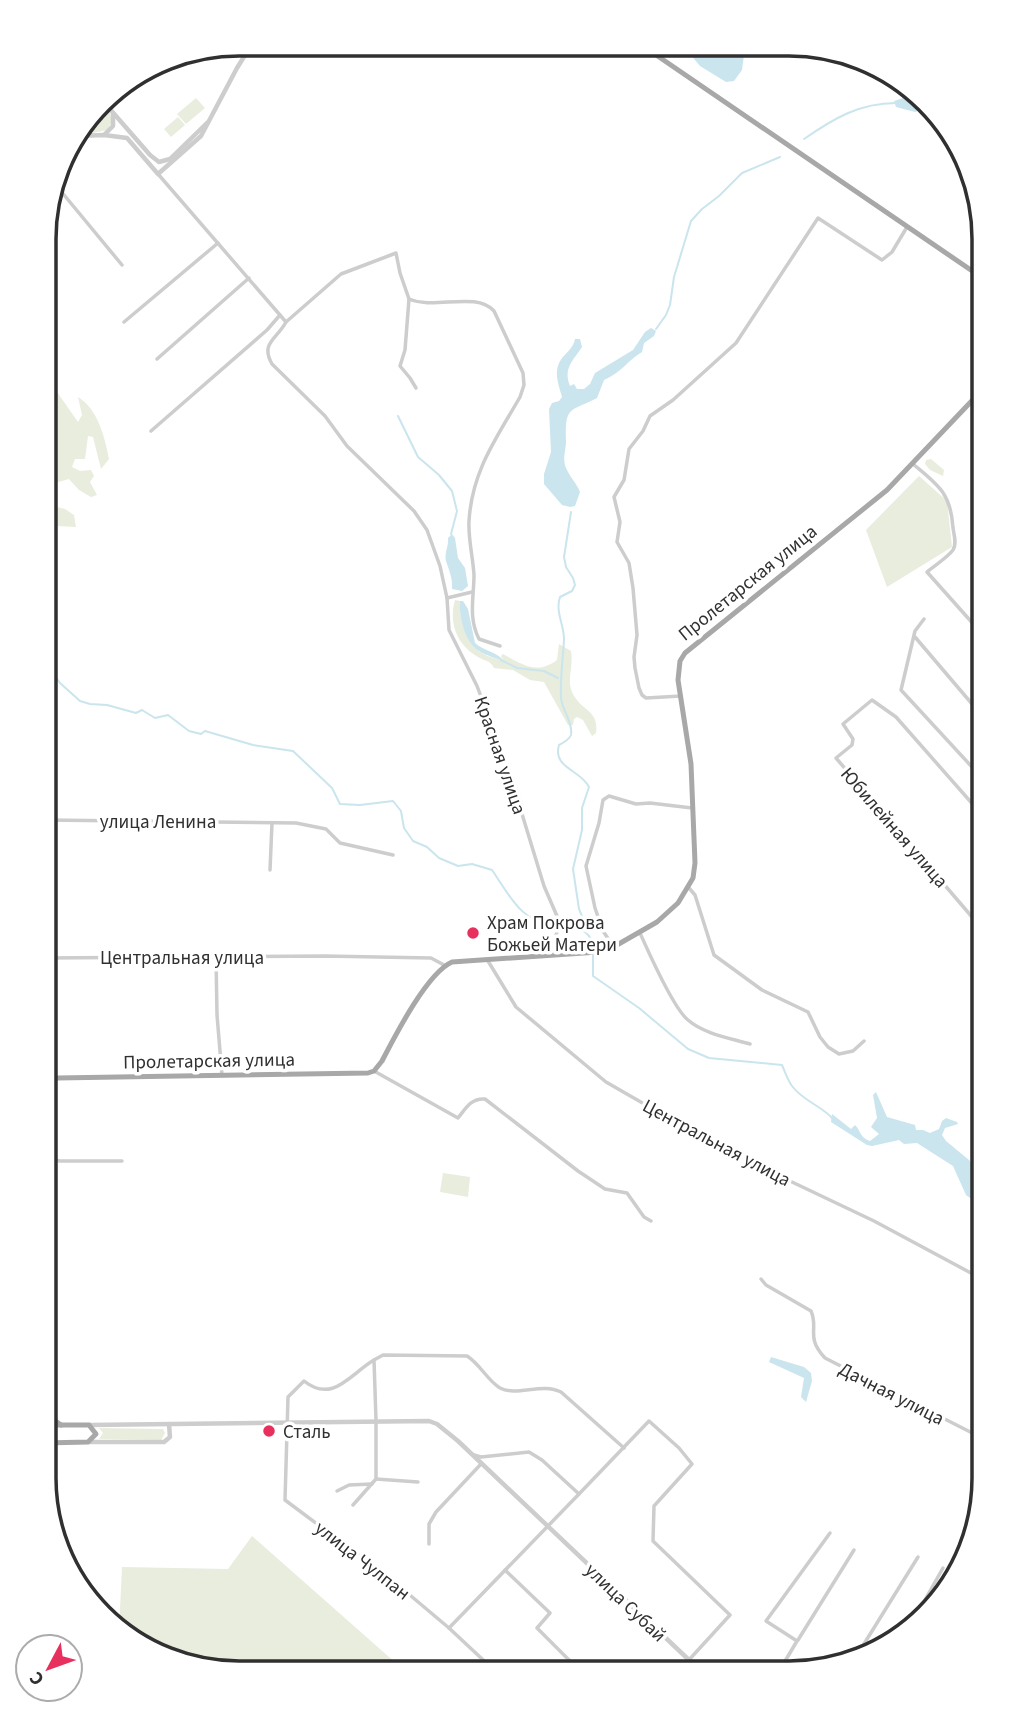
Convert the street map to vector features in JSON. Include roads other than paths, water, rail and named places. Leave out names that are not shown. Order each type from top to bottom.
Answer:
[{"type":"main road","points":[[658,56],[972,271]]},
{"type":"main road","name":"Пролетарская улица","points":[[689,888],[695,863],[691,764],[678,670],[685,653],[887,489],[972,401]]},
{"type":"main road","points":[[374,1071],[427,986],[444,965],[452,962],[610,949],[640,933],[668,913],[689,888]]},
{"type":"main road","name":"Пролетарская улица","points":[[56,1078],[374,1071]]},
{"type":"main road","points":[[56,1421],[61,1425]]},
{"type":"main road","points":[[56,1425],[89,1425],[96,1434],[88,1442],[56,1443]]},
{"type":"street","points":[[158,174],[201,136],[244,56]]},
{"type":"street","points":[[110,110],[150,155],[162,162],[181,149],[211,118]]},
{"type":"street","points":[[104,135],[113,126],[113,113]]},
{"type":"street","points":[[88,135],[127,138],[286,322],[341,274],[396,253],[403,284],[410,299],[405,350],[400,366],[416,388]]},
{"type":"street","points":[[63,193],[122,265]]},
{"type":"street","points":[[681,696],[646,698],[639,688],[634,657],[637,635],[631,575],[629,563],[617,542],[620,522],[614,498],[624,480],[629,449],[643,431],[650,416],[673,400],[736,342],[818,218],[882,260],[892,253],[908,227]]},
{"type":"street","points":[[124,322],[218,243]]},
{"type":"street","points":[[157,359],[249,278]]},
{"type":"street","points":[[410,299],[433,304],[462,301],[489,305],[497,316],[523,373],[524,385],[520,397],[480,468],[474,486],[469,523],[474,630],[479,639],[500,646]]},
{"type":"street","points":[[151,431],[267,330],[280,315]]},
{"type":"street","name":"Красная улица","points":[[286,322],[267,347],[267,356],[272,364],[325,416],[347,446],[414,511],[427,530],[447,598],[449,630],[477,686],[522,802],[522,814],[544,886],[560,923],[550,953]]},
{"type":"street","points":[[913,464],[941,487],[948,498],[952,513],[955,545],[952,551],[927,572],[972,623]]},
{"type":"street","points":[[447,598],[473,592]]},
{"type":"street","points":[[924,619],[915,631],[901,690],[972,767]]},
{"type":"street","points":[[915,637],[972,704]]},
{"type":"street","name":"Юбилейная улица","points":[[972,804],[884,707],[872,700],[843,724],[853,739],[852,745],[836,758],[972,917]]},
{"type":"street","points":[[610,949],[609,940],[603,932],[595,908],[586,866],[603,800],[609,796],[636,804],[692,808]]},
{"type":"street","name":"улица Ленина","points":[[56,820],[296,823],[326,829],[340,843],[393,855]]},
{"type":"street","points":[[270,870],[272,823]]},
{"type":"street","points":[[689,888],[695,895],[711,947],[719,959],[762,990],[808,1012],[820,1037],[828,1047],[839,1054],[853,1051],[864,1041]]},
{"type":"street","points":[[640,933],[658,972],[686,1019],[712,1032],[750,1044]]},
{"type":"street","points":[[216,957],[222,1075]]},
{"type":"street","name":"Центральная улица","points":[[56,958],[431,958],[444,965]]},
{"type":"street","name":"Центральная улица","points":[[486,959],[516,1007],[606,1082],[686,1128],[874,1221],[972,1274]]},
{"type":"street","points":[[374,1071],[458,1118],[469,1103],[477,1098],[485,1099],[605,1189],[627,1193],[644,1217],[651,1221]]},
{"type":"street","points":[[56,1160],[121,1161]]},
{"type":"street","name":"Дачная улица","points":[[761,1279],[766,1285],[811,1311],[814,1318],[812,1334],[817,1349],[825,1358],[972,1433]]},
{"type":"street","points":[[286,1423],[288,1396],[304,1381],[313,1389],[335,1389],[383,1355],[467,1356],[500,1388],[513,1390],[552,1387],[561,1392],[624,1448]]},
{"type":"street","points":[[337,1490],[349,1485],[372,1484],[376,1479],[374,1360]]},
{"type":"street","name":"улица Субай","points":[[89,1425],[376,1420],[429,1421],[437,1424],[689,1660]]},
{"type":"street","points":[[449,1628],[649,1421],[679,1448],[692,1464],[654,1506],[653,1541],[730,1615],[689,1660]]},
{"type":"street","name":"улица Чулпан","points":[[286,1423],[287,1501],[392,1580],[484,1661]]},
{"type":"street","points":[[88,1442],[164,1442],[170,1437],[169,1424]]},
{"type":"street","points":[[472,1455],[481,1457],[529,1452],[542,1460],[579,1494]]},
{"type":"street","points":[[429,1544],[429,1524],[442,1504],[481,1464]]},
{"type":"street","points":[[376,1479],[418,1482]]},
{"type":"street","name":"улица Чулпан","points":[[353,1505],[372,1484]]},
{"type":"street","points":[[797,1641],[766,1621],[830,1533]]},
{"type":"street","points":[[785,1661],[854,1550]]},
{"type":"street","points":[[864,1645],[918,1557]]},
{"type":"street","points":[[925,1599],[943,1568]]},
{"type":"street","points":[[505,1570],[550,1614],[537,1628],[570,1661]]},
{"type":"water","points":[[692,56],[744,56],[742,70],[734,81],[726,82],[700,66]]},
{"type":"water","points":[[904,98],[919,111],[896,107],[894,101]]},
{"type":"water","points":[[651,328],[656,331],[654,336],[644,343],[642,352],[604,380],[597,398],[575,409],[568,416],[564,461],[580,492],[575,506],[562,505],[544,484],[544,474],[551,452],[549,409],[552,403],[562,397],[557,376],[559,363],[575,339],[580,339],[582,347],[570,365],[568,380],[570,386],[574,384],[577,389],[584,389],[590,384],[595,373],[633,350],[645,332]]},
{"type":"water","points":[[452,534],[458,558],[465,568],[468,586],[462,591],[452,589],[446,561],[448,538]]},
{"type":"water","points":[[460,601],[463,601],[468,609],[475,643],[505,662],[474,647],[466,635],[460,614]]},
{"type":"water","points":[[876,1092],[887,1117],[915,1125],[916,1130],[930,1133],[939,1129],[946,1118],[957,1122],[958,1124],[945,1128],[942,1135],[972,1164],[972,1199],[966,1195],[953,1166],[917,1143],[904,1144],[899,1140],[867,1145],[831,1122],[832,1114],[851,1129],[855,1125],[862,1136],[870,1141],[879,1134],[871,1127],[877,1118],[873,1095]]},
{"type":"water","points":[[771,1357],[804,1367],[811,1373],[812,1381],[806,1402],[801,1397],[804,1378],[769,1362]]},
{"type":"waterway","points":[[804,139],[858,109],[896,103]]},
{"type":"waterway","points":[[656,329],[670,305],[674,277],[691,221],[742,173],[780,157]]},
{"type":"waterway","points":[[398,416],[418,457],[439,475],[452,491],[457,511],[451,534]]},
{"type":"waterway","points":[[571,512],[564,557],[575,585],[572,591],[560,597],[559,608],[564,634],[561,698],[571,735],[559,745],[558,753],[563,764],[580,776],[589,787],[582,808],[582,830],[573,869],[579,909],[584,921],[583,930]]},
{"type":"waterway","points":[[501,660],[517,668],[544,671],[558,678]]},
{"type":"waterway","points":[[56,677],[80,701],[136,713],[142,710],[155,718],[168,715],[189,731],[201,734],[205,731],[253,745],[293,751],[332,788],[340,804],[360,805],[393,801],[401,811],[404,828],[413,841],[427,847],[439,858],[458,866],[472,864],[492,870],[526,914],[535,920],[556,922]]},
{"type":"waterway","points":[[562,921],[569,921],[586,932],[593,944],[593,950]]},
{"type":"waterway","points":[[593,955],[593,976],[639,1008],[688,1049],[709,1058],[782,1065],[796,1091],[833,1119]]},
{"type":"place","name":"Храм Покрова Божьей Матери","points":[[473,933]]},
{"type":"place","name":"Сталь","points":[[269,1431]]}]
